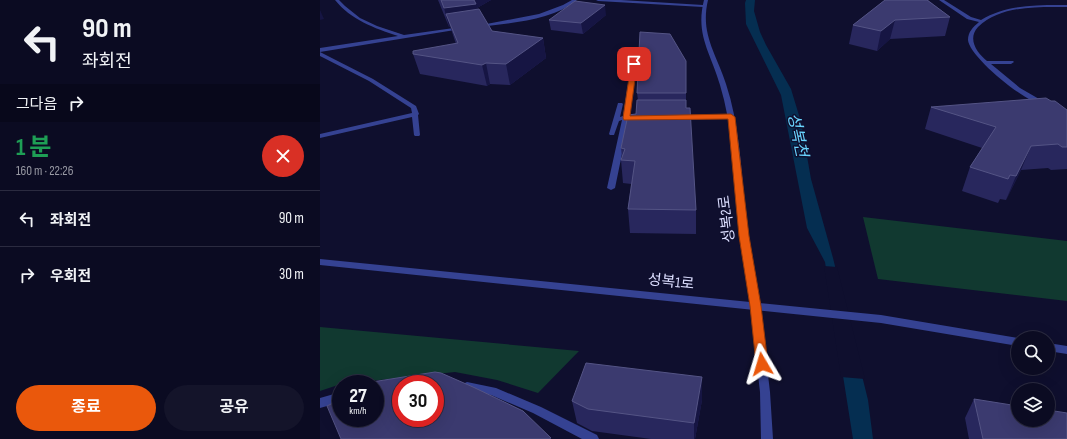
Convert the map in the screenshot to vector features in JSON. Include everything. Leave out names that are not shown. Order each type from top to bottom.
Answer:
[{"type":"street","points":[[337,0],[353,16],[371,26],[405,36]]},
{"type":"street","points":[[474,26],[542,15],[564,8],[575,0]]},
{"type":"street","points":[[598,0],[705,3]]},
{"type":"street","points":[[941,0],[969,18],[980,21]]},
{"type":"street","name":"성복2로","points":[[705,3],[701,19],[704,32],[723,83],[731,117],[744,236],[766,392],[767,439]]},
{"type":"street","points":[[1048,106],[1018,88],[986,63],[972,46],[970,38],[973,30],[980,21],[996,13],[1019,8],[1067,6]]},
{"type":"street","points":[[320,50],[467,27]]},
{"type":"street","points":[[320,54],[371,80],[414,107],[416,114],[417,134]]},
{"type":"street","points":[[986,63],[1011,62]]},
{"type":"street","points":[[611,188],[626,118],[634,64]]},
{"type":"street","points":[[612,134],[620,104]]},
{"type":"street","points":[[320,136],[416,114]]},
{"type":"street","points":[[671,118],[731,117]]},
{"type":"street","points":[[616,118],[641,118]]},
{"type":"street","name":"성복1로","points":[[320,262],[891,320],[1011,341]]},
{"type":"street","points":[[1055,348],[1067,350]]},
{"type":"street","points":[[457,386],[492,391],[537,410],[593,439]]},
{"type":"street","points":[[320,403],[332,400]]},
{"type":"green space","points":[[863,217],[1067,241],[1067,301],[878,279]]},
{"type":"green space","points":[[320,327],[579,351],[538,393],[497,380],[455,372],[426,375],[392,375],[392,379],[384,379],[384,375],[332,375],[332,387],[320,391]]},
{"type":"water","name":"성복천","points":[[746,0],[755,0],[754,11],[760,32],[791,89],[801,122],[811,179],[833,258],[868,400],[873,439],[853,439],[825,262],[807,228],[781,95],[746,24]]},
{"type":"pier","points":[[824,266],[837,267],[865,379],[841,377]]},
{"type":"building","points":[[441,0],[474,0],[476,4],[444,8]]},
{"type":"building","points":[[885,0],[927,0],[950,17],[895,20],[881,31],[853,25]]},
{"type":"building","points":[[575,1],[605,5],[581,23],[549,20]]},
{"type":"building","points":[[479,9],[492,31],[543,38],[506,64],[486,63],[482,65],[413,54],[413,51],[458,43],[446,14]]},
{"type":"building","points":[[640,32],[670,34],[686,61],[686,93],[637,93]]},
{"type":"building","points":[[1046,98],[1051,101],[1055,101],[1067,110],[1067,147],[1062,147],[1058,144],[1031,146],[1016,176],[1010,175],[1008,179],[970,167],[996,127],[931,107]]},
{"type":"building","points":[[637,100],[686,100],[686,108],[690,108],[696,210],[628,209],[635,161],[621,160],[625,149],[621,148],[628,115],[636,114]]},
{"type":"building","points":[[586,363],[702,377],[694,423],[588,409],[572,401]]},
{"type":"building","points":[[435,372],[441,373],[473,387],[523,411],[551,438],[549,439],[341,439],[336,427],[384,427],[384,380],[392,379],[392,427],[444,427],[444,375],[416,375]]},
{"type":"building","points":[[974,399],[1011,405],[1011,427],[1055,427],[1055,411],[1067,413],[1067,439],[983,439]]},
{"type":"building","points":[[332,404],[332,418],[327,406]]},
{"type":"route","points":[[634,64],[626,118],[731,117],[744,236],[762,364]]}]
